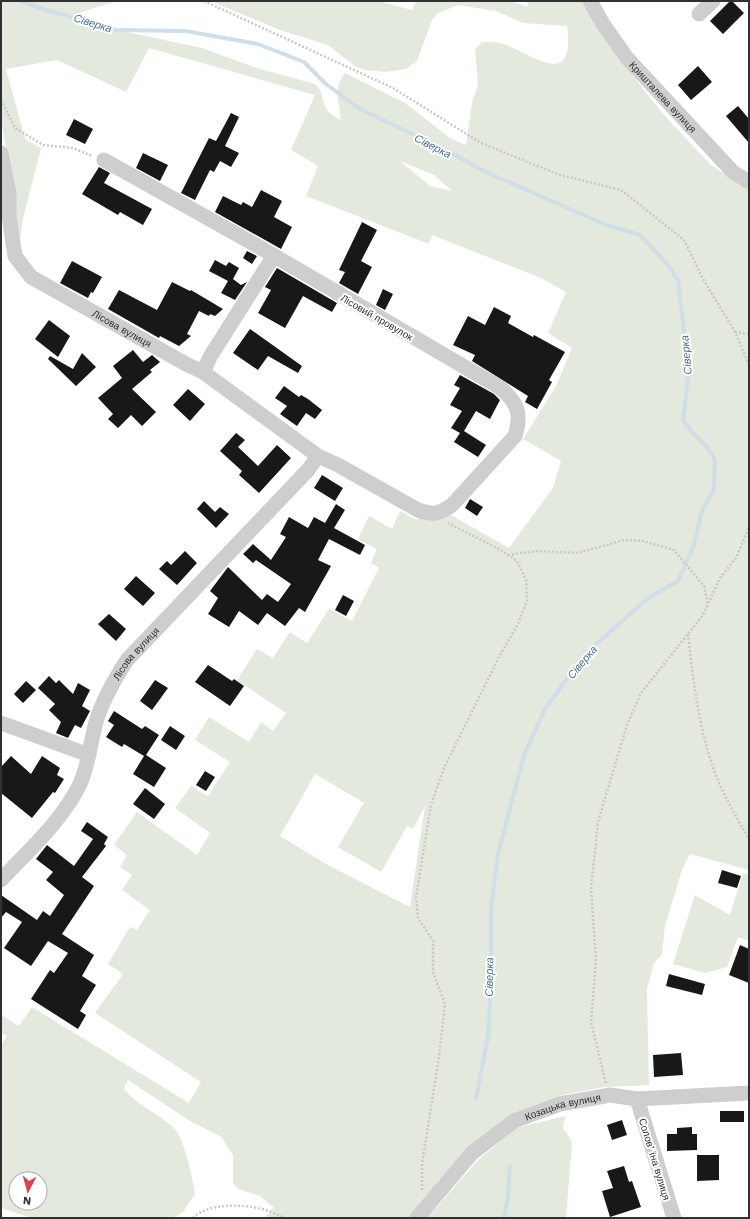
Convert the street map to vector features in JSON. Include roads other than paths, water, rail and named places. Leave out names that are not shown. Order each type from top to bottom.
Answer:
[{"type":"street","name":"Кришталева вулиця","points":[[590,1],[603,24],[627,58],[734,172],[749,182]]},
{"type":"street","points":[[699,14],[713,1]]},
{"type":"street","name":"Лісова вулиця","points":[[1,153],[9,194],[9,216],[15,256],[31,277],[217,380],[318,456],[338,465],[418,510],[432,514]]},
{"type":"street","name":"Лісовий провулок","points":[[104,160],[261,248],[273,257],[499,387],[511,396],[517,408],[520,422],[515,436],[452,506],[440,513],[432,514]]},
{"type":"street","points":[[204,372],[210,357],[273,257]]},
{"type":"street","name":"Лісова вулиця","points":[[1,880],[64,810],[80,784],[87,767],[96,723],[110,687],[127,660],[308,470],[318,456]]},
{"type":"street","points":[[1,723],[89,755]]},
{"type":"street","name":"Козацька вулиця","points":[[417,1218],[472,1153],[514,1121],[560,1104],[610,1095],[637,1099],[749,1093]]},
{"type":"street","name":"Соловʼїна вулиця","points":[[637,1099],[674,1218]]},
{"type":"waterway","name":"Сіверка","points":[[21,1],[43,9],[116,30],[185,31],[258,44],[304,62],[326,84],[358,108],[446,150],[488,173],[604,224],[640,235],[668,265],[678,280],[689,373],[683,420],[707,447],[715,460],[714,489],[702,511],[694,545],[678,581],[648,598],[586,653],[545,709],[524,755],[498,854],[491,909],[491,986],[488,1036],[476,1099]]},
{"type":"waterway","name":"Сіверка","points":[[504,1218],[508,1197],[510,1166]]}]
